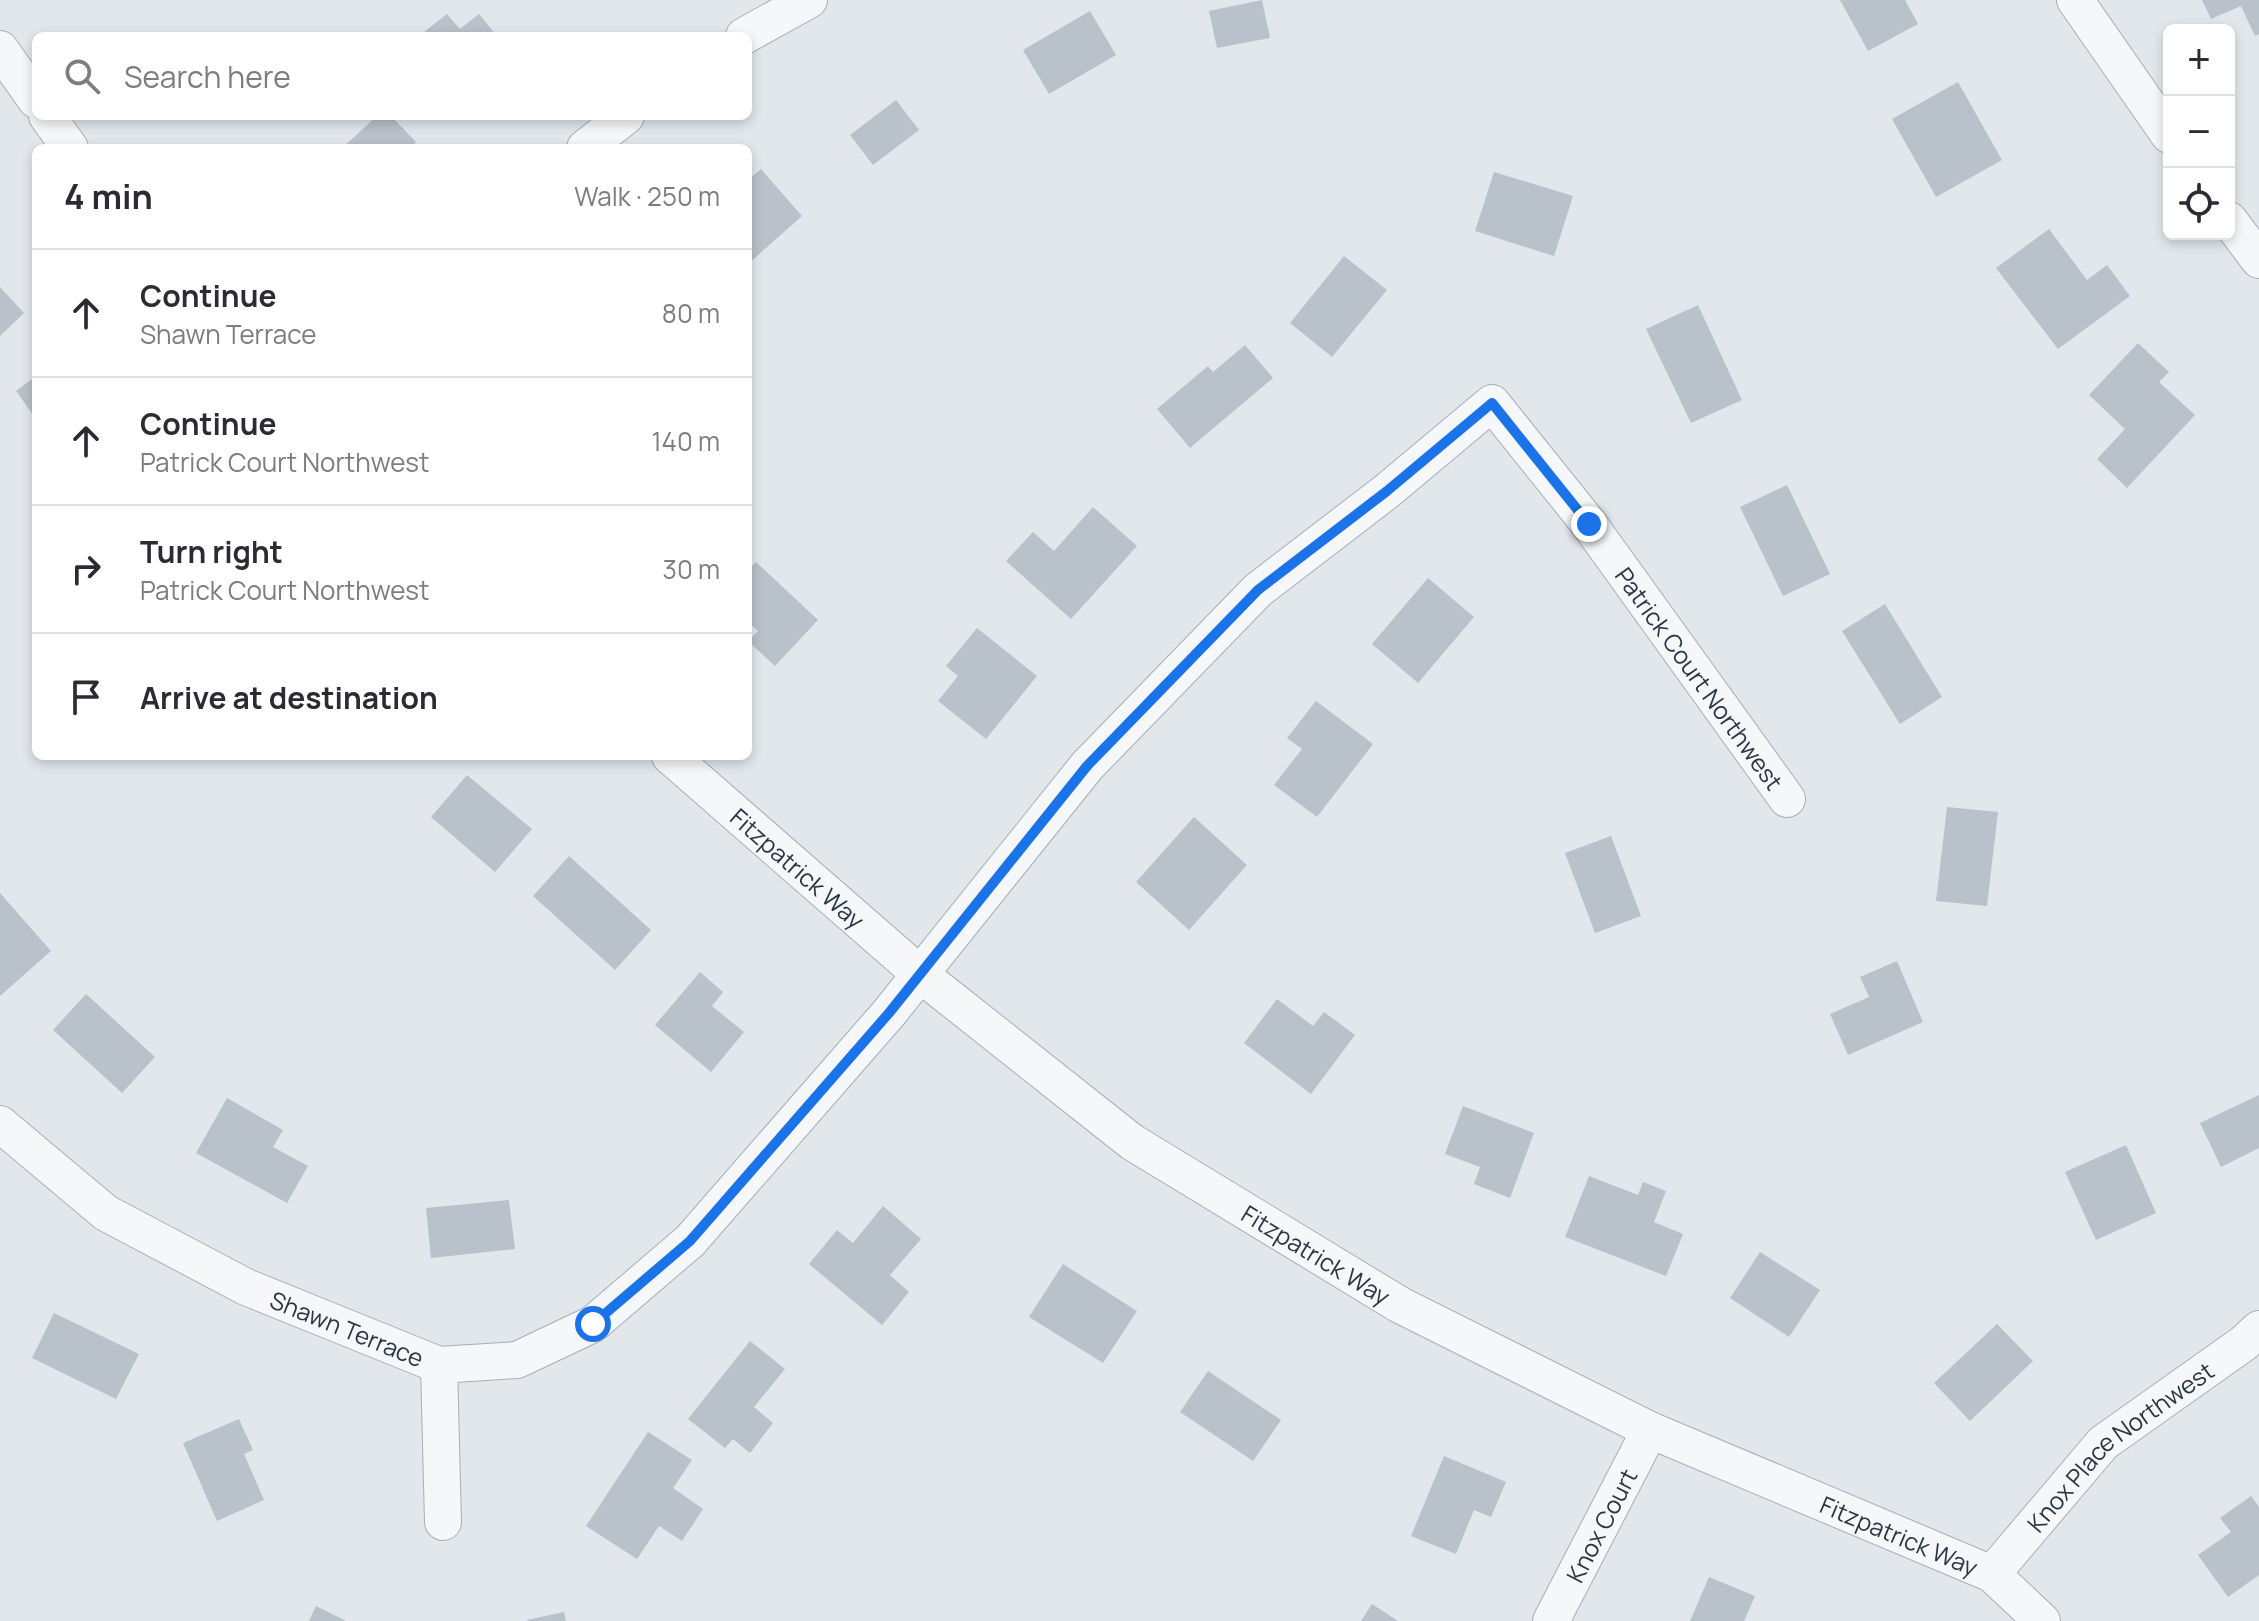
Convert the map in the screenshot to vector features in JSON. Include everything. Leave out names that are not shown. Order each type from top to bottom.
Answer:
[{"type":"street","points":[[751,32],[809,0]]},
{"type":"street","points":[[2075,0],[2163,126]]},
{"type":"street","points":[[0,49],[32,94]]},
{"type":"street","points":[[50,120],[67,144]]},
{"type":"street","points":[[590,144],[621,120]]},
{"type":"street","points":[[2235,228],[2259,260]]},
{"type":"street","name":"Patrick Court Northwest","points":[[921,975],[1087,766],[1258,590],[1387,491],[1492,403],[1589,524],[1787,799]]},
{"type":"street","name":"Fitzpatrick Way","points":[[675,760],[921,975],[1132,1142],[1400,1305],[1650,1430],[1992,1574],[2042,1621]]},
{"type":"street","name":"Shawn Terrace","points":[[0,1124],[106,1213],[246,1287],[439,1365],[517,1360],[593,1324],[690,1241],[921,975]]},
{"type":"street","name":"Knox Place Northwest","points":[[1992,1574],[2103,1443],[2244,1343],[2259,1329]]},
{"type":"street","points":[[439,1365],[443,1522]]},
{"type":"street","name":"Knox Court","points":[[1551,1621],[1650,1430]]},
{"type":"building","points":[[1262,0],[1270,38],[1217,48],[1209,11]]},
{"type":"building","points":[[1840,0],[1905,0],[1918,24],[1868,51]]},
{"type":"building","points":[[2202,0],[2259,0],[2259,34],[2255,36],[2241,6],[2211,19]]},
{"type":"building","points":[[1090,11],[1116,55],[1049,94],[1023,50]]},
{"type":"building","points":[[447,14],[460,29],[479,14],[494,32],[424,32]]},
{"type":"building","points":[[1958,82],[2002,160],[1936,197],[1892,119]]},
{"type":"building","points":[[896,100],[919,130],[873,165],[850,135]]},
{"type":"building","points":[[373,120],[395,120],[416,142],[414,144],[346,144]]},
{"type":"building","points":[[761,169],[802,216],[752,260],[752,177]]},
{"type":"building","points":[[1494,172],[1573,196],[1554,256],[1475,231]]},
{"type":"building","points":[[2049,229],[2087,280],[2107,265],[2130,296],[2058,349],[1996,268]]},
{"type":"building","points":[[1344,256],[1387,290],[1332,357],[1290,323]]},
{"type":"building","points":[[0,287],[24,313],[0,336]]},
{"type":"building","points":[[1698,305],[1742,400],[1691,423],[1646,329]]},
{"type":"building","points":[[2138,343],[2169,372],[2159,382],[2195,415],[2127,488],[2097,459],[2125,429],[2089,395]]},
{"type":"building","points":[[1245,345],[1273,378],[1190,448],[1157,409],[1208,366],[1213,372]]},
{"type":"building","points":[[32,379],[32,413],[16,391]]},
{"type":"building","points":[[1787,485],[1830,574],[1783,596],[1740,507]]},
{"type":"building","points":[[1093,507],[1137,546],[1071,619],[1006,561],[1033,532],[1054,551]]},
{"type":"building","points":[[756,562],[818,620],[775,666],[752,645],[752,637],[758,631],[752,626],[752,566]]},
{"type":"building","points":[[1428,578],[1474,617],[1418,683],[1372,644]]},
{"type":"building","points":[[1885,604],[1942,697],[1900,724],[1842,631]]},
{"type":"building","points":[[977,628],[1037,676],[986,739],[938,701],[958,676],[946,666]]},
{"type":"building","points":[[1316,701],[1373,744],[1317,817],[1274,785],[1302,749],[1287,738]]},
{"type":"building","points":[[467,775],[532,829],[495,872],[431,817]]},
{"type":"building","points":[[1947,807],[1998,812],[1987,906],[1936,901]]},
{"type":"building","points":[[1194,817],[1247,865],[1189,930],[1136,882]]},
{"type":"building","points":[[1611,836],[1641,916],[1595,933],[1565,853]]},
{"type":"building","points":[[569,856],[651,930],[615,970],[533,896]]},
{"type":"building","points":[[0,893],[51,951],[0,996]]},
{"type":"building","points":[[1897,961],[1923,1022],[1848,1055],[1830,1014],[1869,997],[1860,977]]},
{"type":"building","points":[[700,972],[723,992],[712,1006],[744,1032],[711,1072],[655,1025]]},
{"type":"building","points":[[86,994],[155,1057],[122,1093],[53,1030]]},
{"type":"building","points":[[1277,999],[1313,1026],[1324,1012],[1355,1035],[1311,1094],[1244,1043]]},
{"type":"building","points":[[2259,1095],[2259,1148],[2221,1167],[2200,1123]]},
{"type":"building","points":[[227,1098],[283,1130],[273,1147],[308,1166],[287,1203],[196,1153]]},
{"type":"building","points":[[1463,1106],[1534,1133],[1510,1198],[1474,1184],[1480,1167],[1445,1154]]},
{"type":"building","points":[[2126,1145],[2156,1213],[2096,1240],[2065,1172]]},
{"type":"building","points":[[1589,1176],[1638,1195],[1643,1182],[1666,1191],[1654,1222],[1683,1234],[1666,1276],[1565,1237]]},
{"type":"building","points":[[509,1200],[515,1249],[431,1258],[426,1208]]},
{"type":"building","points":[[883,1206],[921,1239],[890,1275],[909,1292],[882,1325],[809,1264],[837,1230],[853,1243]]},
{"type":"building","points":[[1760,1252],[1820,1290],[1789,1337],[1730,1298]]},
{"type":"building","points":[[1063,1264],[1137,1311],[1103,1363],[1029,1317]]},
{"type":"building","points":[[54,1313],[139,1354],[116,1399],[32,1358]]},
{"type":"building","points":[[1997,1324],[2033,1361],[1970,1421],[1934,1383]]},
{"type":"building","points":[[750,1341],[785,1369],[754,1407],[773,1423],[750,1453],[733,1439],[725,1448],[688,1419]]},
{"type":"building","points":[[1208,1371],[1281,1420],[1253,1461],[1180,1412]]},
{"type":"building","points":[[239,1419],[253,1450],[244,1454],[264,1500],[217,1521],[183,1443]]},
{"type":"building","points":[[648,1432],[692,1460],[673,1488],[703,1509],[682,1541],[659,1526],[637,1559],[586,1526]]},
{"type":"building","points":[[1444,1456],[1506,1482],[1491,1517],[1474,1510],[1456,1554],[1411,1536]]},
{"type":"building","points":[[2251,1496],[2259,1507],[2259,1575],[2228,1597],[2198,1555],[2231,1532],[2220,1518]]},
{"type":"building","points":[[1709,1577],[1755,1596],[1744,1621],[1690,1621]]},
{"type":"building","points":[[1372,1604],[1398,1621],[1361,1621]]},
{"type":"building","points":[[316,1606],[346,1621],[309,1621]]},
{"type":"building","points":[[564,1612],[566,1621],[527,1621],[527,1620]]},
{"type":"route","points":[[593,1324],[690,1241],[921,975],[1087,766],[1258,590],[1387,491],[1492,403],[1589,524]]}]
